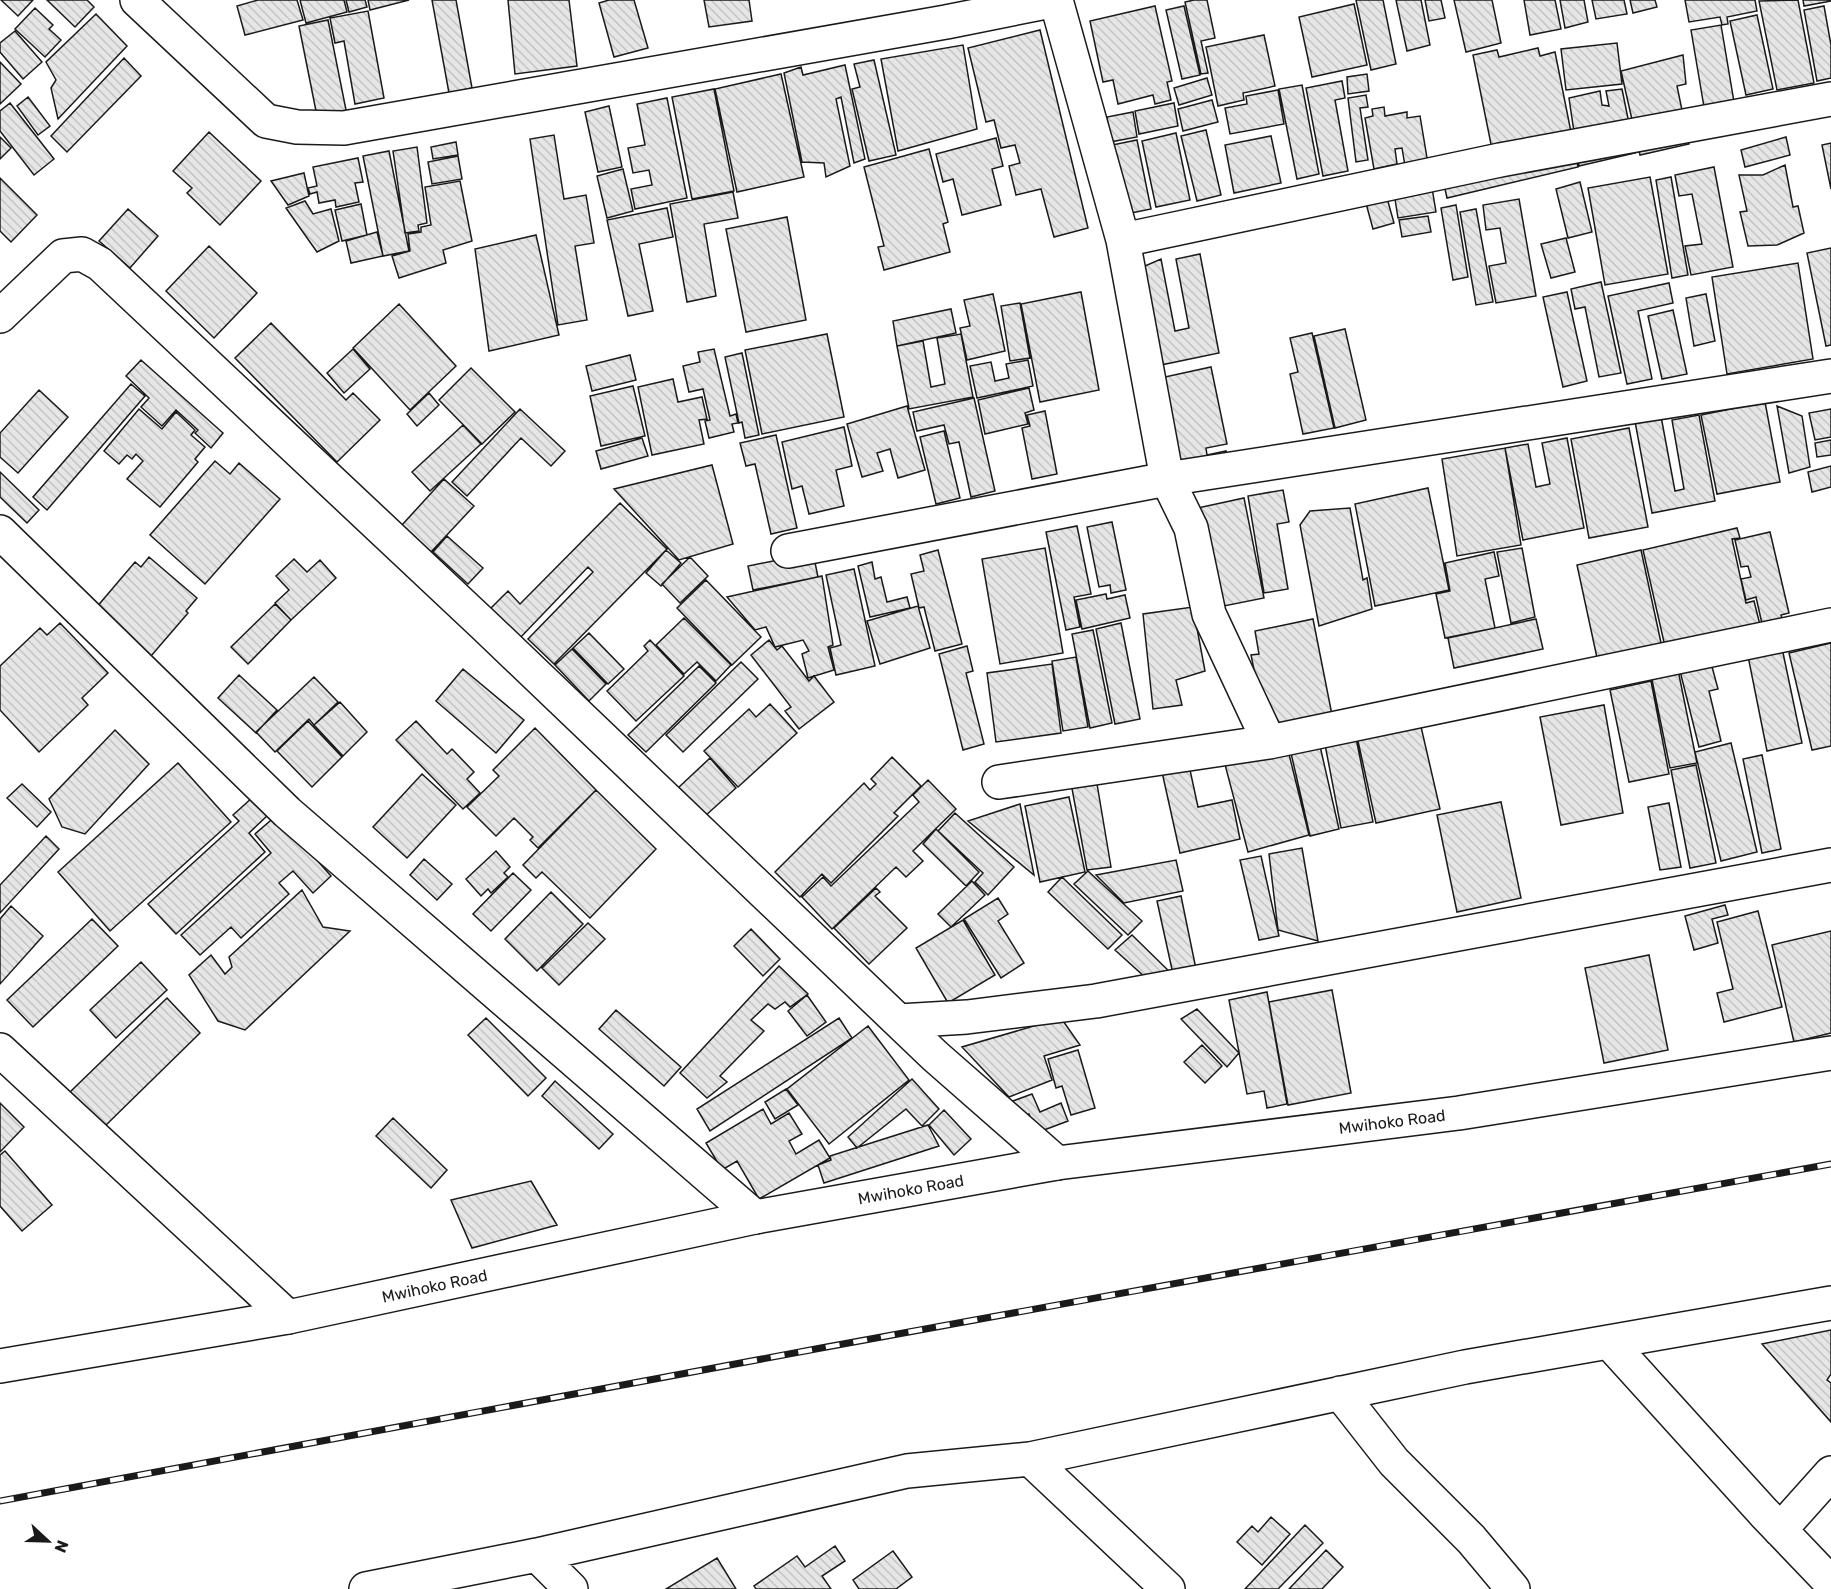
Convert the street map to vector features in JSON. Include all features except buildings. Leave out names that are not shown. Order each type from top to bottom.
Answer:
[{"type":"street","points":[[137,0],[266,121],[297,127],[344,128],[946,22],[1056,0],[1123,240],[1167,478],[1191,528],[1209,614],[1269,741]]},
{"type":"street","points":[[1123,240],[1500,160],[1831,99]]},
{"type":"street","points":[[0,316],[63,256],[82,254],[100,264],[466,608],[899,1021],[1057,1163]]},
{"type":"street","points":[[788,551],[1167,478],[1831,376]]},
{"type":"street","points":[[0,532],[286,812],[755,1217]]},
{"type":"street","points":[[999,782],[1269,741],[1831,625]]},
{"type":"street","points":[[899,1021],[967,1017],[1096,1001],[1831,865]]},
{"type":"street","points":[[0,1050],[288,1317]]},
{"type":"street","name":"Mwihoko Road","points":[[0,1366],[288,1317],[755,1217],[1057,1163],[1459,1113],[1831,1053]]},
{"type":"street","points":[[366,1589],[537,1555],[907,1471],[1030,1459],[1465,1367],[1831,1303]]},
{"type":"street","points":[[1609,1342],[1780,1530],[1831,1582]]},
{"type":"street","points":[[1340,1393],[1394,1462],[1471,1539],[1513,1589]]},
{"type":"street","points":[[1030,1459],[1168,1589]]},
{"type":"street","points":[[1780,1530],[1831,1473]]},
{"type":"street","points":[[537,1555],[571,1589]]},
{"type":"railway","points":[[0,1501],[821,1348],[1831,1164]]}]
